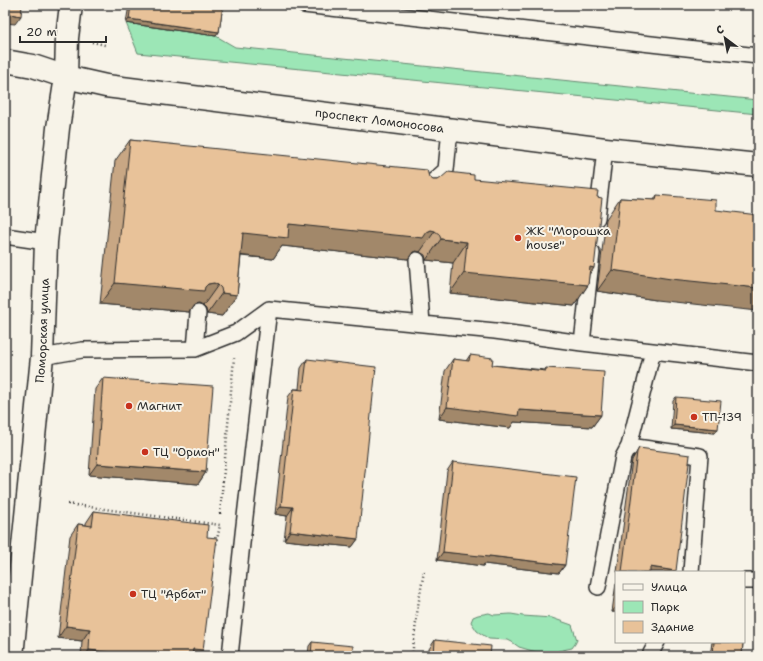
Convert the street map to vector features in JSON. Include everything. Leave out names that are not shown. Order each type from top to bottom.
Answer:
[{"type":"main road","name":"Поморская улица","points":[[12,656],[42,357],[46,242],[58,128],[66,77],[70,5]]},
{"type":"main road","name":"проспект Ломоносова","points":[[5,61],[33,66],[66,77],[106,86],[605,149],[758,165]]},
{"type":"lane","points":[[304,5],[758,56]]},
{"type":"lane","points":[[421,192],[446,170],[450,130]]},
{"type":"lane","points":[[582,343],[605,149]]},
{"type":"lane","points":[[5,236],[46,242]]},
{"type":"lane","points":[[417,260],[422,323]]},
{"type":"lane","points":[[42,357],[82,350],[195,349],[236,333],[269,309],[495,331],[582,343],[758,363]]},
{"type":"lane","points":[[230,656],[269,309]]},
{"type":"lane","points":[[195,349],[198,313]]},
{"type":"lane","points":[[598,587],[624,457],[630,446],[653,351]]},
{"type":"lane","points":[[630,446],[700,456],[691,571]]},
{"type":"lane","points":[[745,581],[758,581]]},
{"type":"path","points":[[90,42],[105,45]]},
{"type":"path","points":[[215,546],[220,525],[236,333]]},
{"type":"path","points":[[68,504],[220,525]]},
{"type":"path","points":[[412,656],[424,572]]},
{"type":"green space","points":[[126,23],[216,36],[235,47],[758,100],[758,114],[138,53]]},
{"type":"green space","points":[[489,613],[494,615],[511,614],[552,618],[572,625],[577,640],[572,648],[546,655],[519,647],[508,640],[489,639],[477,631],[471,622],[473,617]]},
{"type":"building","points":[[5,5],[22,5],[21,16],[5,13]]},
{"type":"building","points":[[131,5],[223,5],[219,32],[129,19]]},
{"type":"building","points":[[130,140],[427,170],[429,177],[433,180],[438,180],[448,172],[474,175],[474,179],[598,191],[597,197],[602,198],[594,268],[590,267],[588,285],[464,273],[467,242],[441,239],[439,234],[435,231],[431,230],[427,232],[423,238],[289,224],[288,238],[243,233],[237,295],[222,293],[221,288],[214,283],[208,284],[204,291],[115,283]]},
{"type":"building","points":[[657,195],[716,200],[716,210],[758,215],[758,288],[671,279],[612,270],[620,198],[656,200]]},
{"type":"building","points":[[470,355],[493,358],[492,365],[546,371],[546,368],[604,372],[601,415],[519,410],[518,416],[447,407],[453,359],[469,361]]},
{"type":"building","points":[[307,359],[376,367],[358,539],[290,531],[293,507],[281,506],[294,389],[303,390]]},
{"type":"building","name":"ТЦ \"Орион\"","points":[[103,378],[213,386],[206,472],[97,464]]},
{"type":"building","name":"ТП-139","points":[[676,397],[721,401],[718,429],[674,425]]},
{"type":"building","points":[[639,448],[690,455],[676,571],[650,567],[650,571],[622,571],[637,452]]},
{"type":"building","points":[[453,462],[576,477],[565,565],[443,552]]},
{"type":"building","name":"ТЦ \"Арбат\"","points":[[94,511],[208,525],[207,537],[217,538],[203,650],[193,649],[192,656],[136,656],[89,650],[90,629],[66,626],[78,524],[92,526]]},
{"type":"building","points":[[435,640],[491,646],[490,656],[434,656]]},
{"type":"building","points":[[312,642],[353,646],[352,656],[311,656]]},
{"type":"building","points":[[714,643],[743,643],[742,656],[713,656]]},
{"type":"building","points":[[564,651],[612,656],[564,656]]},
{"type":"place","name":"ЖК \"Морошка house\"","points":[[518,238]]},
{"type":"place","name":"Магнит","points":[[129,406]]},
{"type":"place","name":"ТП-139","points":[[694,417]]},
{"type":"place","name":"ТЦ \"Орион\"","points":[[145,452]]},
{"type":"place","name":"ТЦ \"Арбат\"","points":[[133,594]]}]
